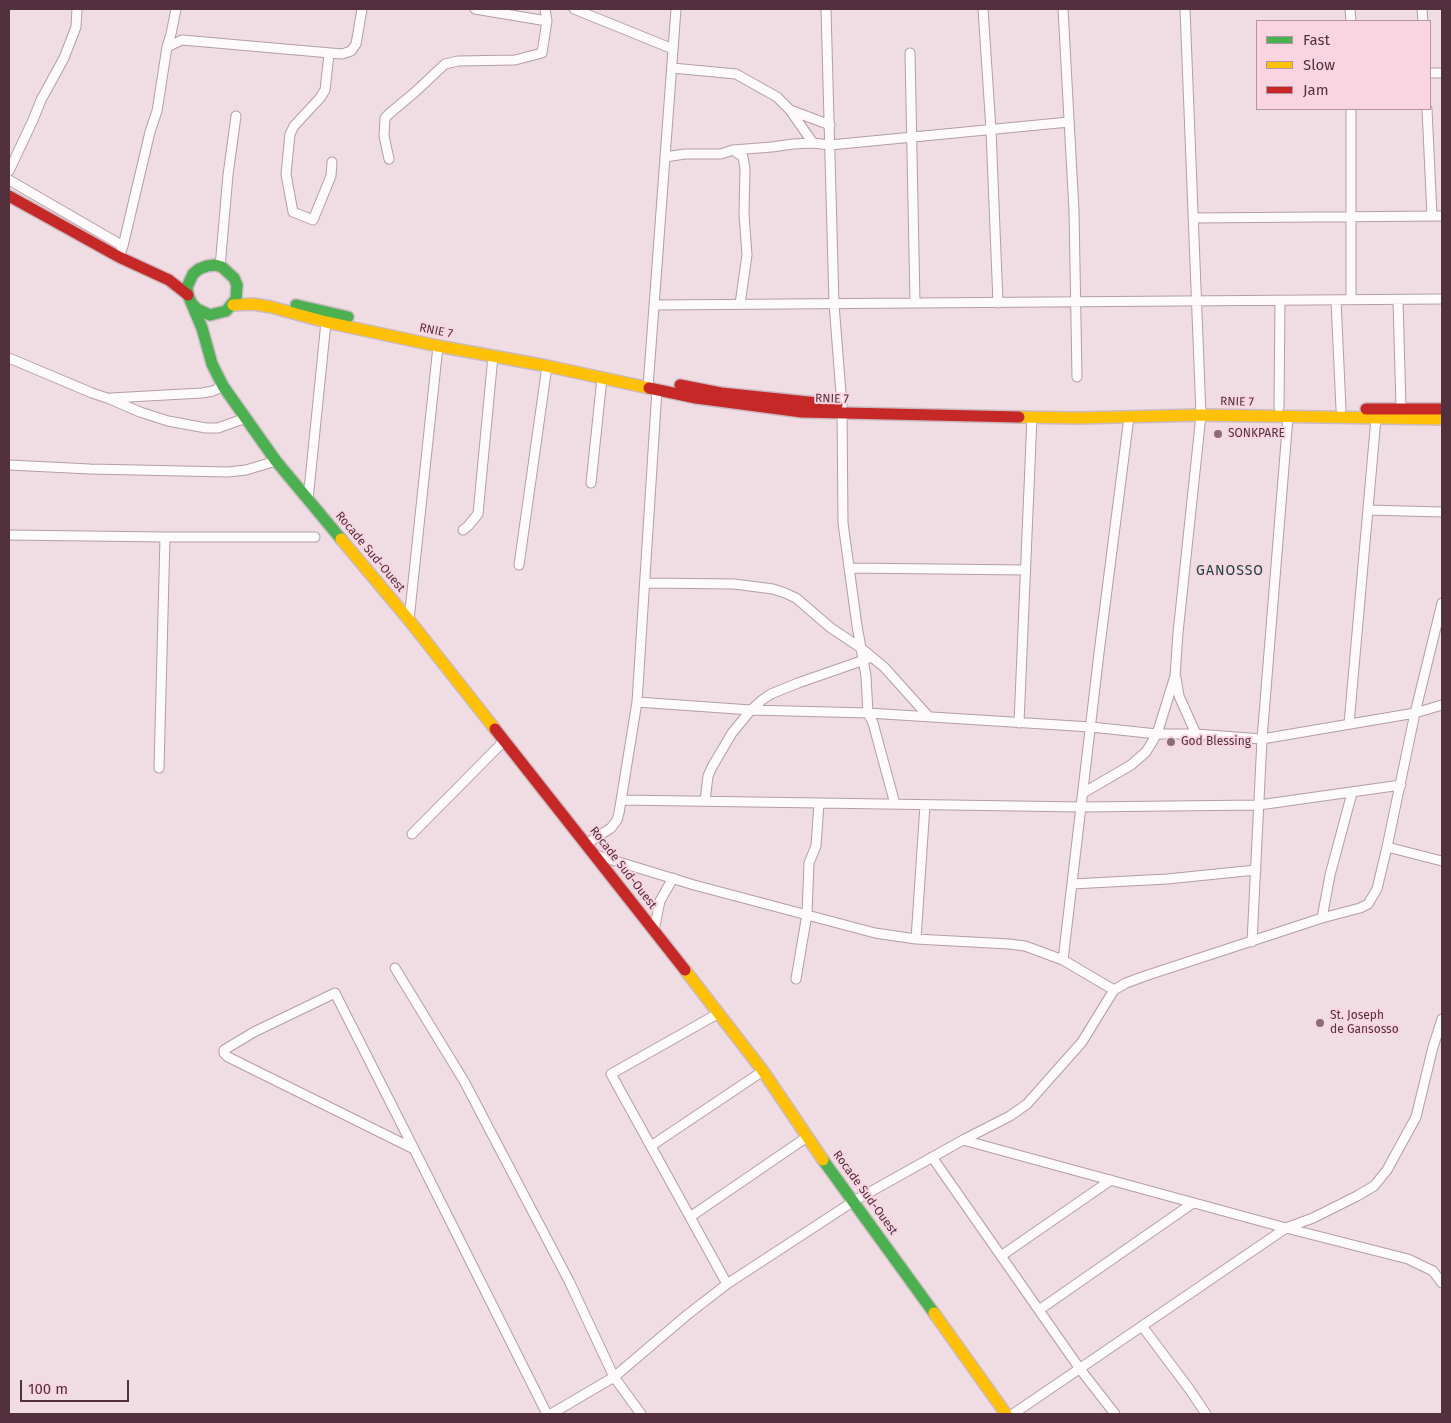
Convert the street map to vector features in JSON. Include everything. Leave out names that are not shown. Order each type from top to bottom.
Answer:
[{"type":"main road","points":[[9,196],[121,252],[148,271],[169,280],[203,313],[218,314],[226,311],[232,305],[237,292],[237,285]]},
{"type":"main road","points":[[190,299],[188,287],[193,274],[207,266],[220,267]]},
{"type":"main road","name":"RNIE 7","points":[[220,267],[229,272],[237,285],[247,295],[314,308],[371,323],[651,385],[696,398],[751,406],[802,412],[842,409],[1201,411],[1288,417],[1442,419]]},
{"type":"main road","points":[[148,271],[168,274],[193,274]]},
{"type":"main road","name":"Rocade Sud-Ouest","points":[[190,299],[222,386],[276,461],[409,620],[719,1013],[763,1071],[1006,1414]]},
{"type":"main road","name":"RNIE 7","points":[[232,305],[253,304],[438,346],[602,378],[651,385]]},
{"type":"main road","points":[[207,349],[210,330],[218,314]]},
{"type":"main road","name":"RNIE 7","points":[[842,409],[1032,417],[1129,417],[1280,407],[1442,409]]},
{"type":"street","points":[[9,171],[41,100],[64,58],[76,27],[77,9]]},
{"type":"street","points":[[9,180],[121,252],[150,132],[157,111],[167,47],[172,34],[176,9]]},
{"type":"street","points":[[167,47],[182,40],[342,54],[351,50],[356,44],[362,9]]},
{"type":"street","points":[[475,9],[547,21]]},
{"type":"street","points":[[389,159],[384,136],[385,118],[445,64],[458,61],[526,59],[542,53],[547,21],[546,9]]},
{"type":"street","points":[[574,9],[673,49]]},
{"type":"street","points":[[586,844],[611,828],[617,820],[637,702],[646,583],[654,305],[676,9]]},
{"type":"street","points":[[826,9],[834,304],[842,409],[843,523],[861,648]]},
{"type":"street","points":[[983,9],[991,130],[998,302]]},
{"type":"street","points":[[1063,9],[1074,211],[1077,377]]},
{"type":"street","points":[[1083,793],[1139,759],[1146,752],[1157,734],[1175,676],[1201,411],[1185,9]]},
{"type":"street","points":[[910,53],[915,303]]},
{"type":"street","points":[[329,54],[325,90],[294,126],[290,134],[286,174],[290,203],[295,213],[313,220],[331,176],[332,162]]},
{"type":"street","points":[[672,68],[736,74],[777,97],[790,110],[813,143]]},
{"type":"street","points":[[790,110],[830,125]]},
{"type":"street","points":[[1351,110],[1351,299]]},
{"type":"street","points":[[1427,110],[1432,216]]},
{"type":"street","points":[[220,267],[228,175],[236,116]]},
{"type":"street","points":[[665,158],[685,154],[721,154],[733,150],[813,143],[830,145],[1069,122]]},
{"type":"street","points":[[733,150],[743,157],[745,169],[744,214],[747,255],[740,304]]},
{"type":"street","points":[[1193,218],[1442,216]]},
{"type":"street","points":[[654,305],[1442,299]]},
{"type":"street","points":[[1280,300],[1280,407]]},
{"type":"street","points":[[1336,300],[1341,409]]},
{"type":"street","points":[[1398,300],[1401,408]]},
{"type":"street","points":[[308,500],[326,322]]},
{"type":"street","points":[[409,620],[438,346]]},
{"type":"street","points":[[463,530],[478,514],[493,356]]},
{"type":"street","points":[[9,358],[92,393],[110,398],[140,412],[168,421],[206,428],[218,428],[246,418]]},
{"type":"street","points":[[519,565],[547,366]]},
{"type":"street","points":[[591,483],[602,378]]},
{"type":"street","points":[[110,398],[202,393],[213,391],[222,386]]},
{"type":"street","points":[[1019,723],[1032,417]]},
{"type":"street","points":[[1063,960],[1129,417]]},
{"type":"street","points":[[1252,942],[1262,739],[1288,417]]},
{"type":"street","points":[[1349,724],[1376,418]]},
{"type":"street","points":[[9,465],[228,472],[246,470],[276,461]]},
{"type":"street","points":[[1368,510],[1442,512]]},
{"type":"street","points":[[9,535],[315,537]]},
{"type":"street","points":[[159,768],[165,537]]},
{"type":"street","points":[[849,568],[1025,570]]},
{"type":"street","points":[[646,583],[734,584],[779,591],[796,598],[831,628],[861,648],[868,659],[884,667],[929,717]]},
{"type":"street","points":[[414,1149],[228,1057],[224,1054],[224,1050],[254,1032],[335,993],[549,1414],[614,1377],[683,1318],[728,1284],[854,1200],[962,1140],[1010,1116],[1027,1104],[1082,1042],[1114,990],[1145,976],[1368,904],[1377,889],[1415,713],[1442,603]]},
{"type":"street","points":[[705,801],[708,776],[712,767],[732,734],[751,710],[771,694],[798,682],[868,659]]},
{"type":"street","points":[[868,659],[868,713],[873,723],[895,804]]},
{"type":"street","points":[[1175,676],[1179,696],[1196,734]]},
{"type":"street","points":[[637,702],[751,710],[868,713],[1091,727],[1157,734],[1196,734],[1262,739],[1415,713],[1442,705]]},
{"type":"street","points":[[412,834],[505,740]]},
{"type":"street","points":[[621,800],[1082,807],[1259,804],[1352,793],[1400,785]]},
{"type":"street","points":[[1322,918],[1330,875],[1352,793]]},
{"type":"street","points":[[796,979],[807,914],[809,863],[816,846],[819,803]]},
{"type":"street","points":[[916,939],[925,805]]},
{"type":"street","points":[[1387,847],[1442,862]]},
{"type":"street","points":[[595,855],[875,933],[916,939],[1009,944],[1032,948],[1063,960],[1114,990]]},
{"type":"street","points":[[1072,884],[1167,879],[1256,870]]},
{"type":"street","points":[[654,930],[660,901],[673,878]]},
{"type":"street","points":[[395,968],[464,1080],[569,1281],[614,1377],[641,1414]]},
{"type":"street","points":[[719,1013],[610,1074],[728,1284]]},
{"type":"street","points":[[1013,1414],[1286,1228],[1313,1218],[1374,1186],[1387,1170],[1416,1116],[1442,1019]]},
{"type":"street","points":[[1433,1047],[1442,1050]]},
{"type":"street","points":[[651,1146],[763,1071]]},
{"type":"street","points":[[690,1217],[808,1137]]},
{"type":"street","points":[[962,1140],[1416,1262],[1433,1271],[1442,1283]]},
{"type":"street","points":[[932,1157],[1080,1368],[1115,1414]]},
{"type":"street","points":[[1001,1256],[1112,1180]]},
{"type":"street","points":[[1039,1310],[1193,1203]]},
{"type":"street","points":[[1142,1326],[1206,1414]]},
{"type":"traffic: fast","points":[[192,304],[197,309],[210,315],[226,311],[236,299],[237,285],[234,278],[222,267],[215,265],[207,266],[193,274],[187,287],[188,295],[202,328],[212,364],[223,386],[276,461],[341,539]]},
{"type":"traffic: fast","points":[[296,305],[348,317]]},
{"type":"traffic: fast","points":[[823,1160],[934,1313]]},
{"type":"traffic: slow","points":[[233,305],[253,304],[271,307],[326,322],[649,388]]},
{"type":"traffic: slow","points":[[1019,417],[1078,418],[1201,415],[1442,419]]},
{"type":"traffic: slow","points":[[341,539],[409,620],[495,729]]},
{"type":"traffic: slow","points":[[685,970],[763,1071],[823,1160]]},
{"type":"traffic: slow","points":[[934,1313],[1006,1414]]},
{"type":"traffic: jam","points":[[9,196],[119,257],[169,280],[188,295]]},
{"type":"traffic: jam","points":[[680,385],[721,393],[837,405]]},
{"type":"traffic: jam","points":[[649,388],[696,398],[802,412],[1019,417]]},
{"type":"traffic: jam","points":[[1366,409],[1442,409]]},
{"type":"traffic: jam","points":[[495,729],[685,970]]},
{"type":"place","name":"SONKPARE","points":[[1218,434]]},
{"type":"place","name":"God Blessing","points":[[1171,742]]},
{"type":"place","name":"St. Joseph de Gansosso","points":[[1320,1023]]},
{"type":"district","name":"GANOSSO","points":[[1230,571]]}]
